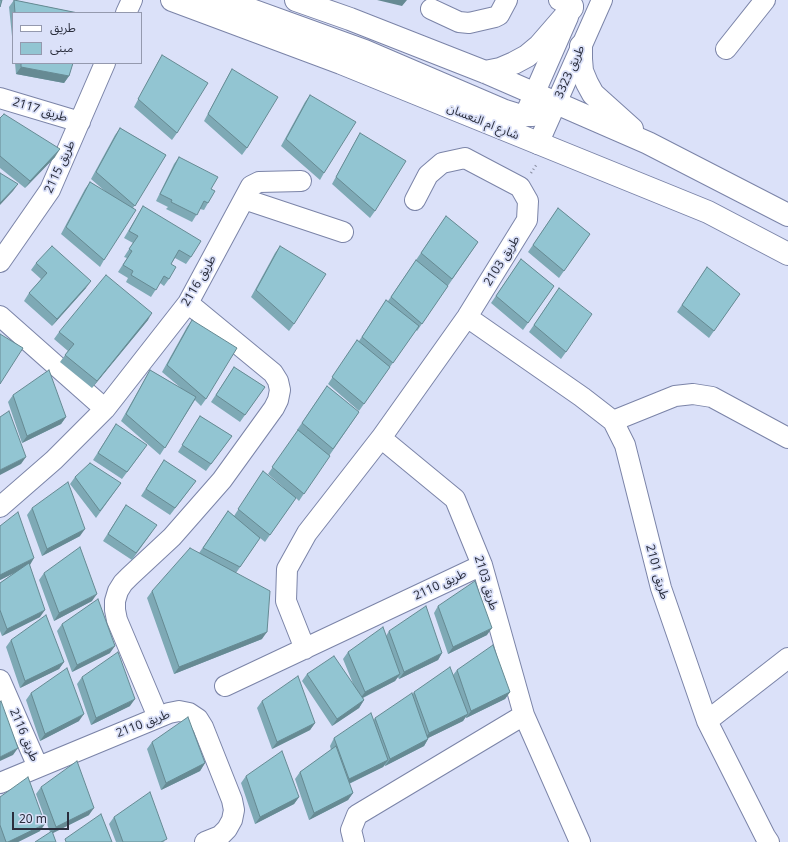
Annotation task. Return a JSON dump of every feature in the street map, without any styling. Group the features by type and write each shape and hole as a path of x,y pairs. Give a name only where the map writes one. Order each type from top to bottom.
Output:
{"main road":[{"path":"174,1 210,0 243,7 365,52 518,115 534,115 556,103"},
{"path":"296,0 350,18 485,72 648,143 788,215"},
{"name":"شارع ام النعسان","path":"174,1 341,64 708,212 788,254"},
{"path":"485,72 514,64 527,56 539,46 570,3"},
{"path":"581,46 582,71 594,94 612,112 648,143"}],"street":[{"path":"126,12 132,0"},
{"path":"431,9 459,22 469,23 496,17 499,15 507,0"},
{"name":"طريق 3323","path":"538,144 602,0"},
{"path":"726,49 766,0"},
{"name":"طريق 3323","path":"516,135 535,94 570,3"},
{"name":"طريق 2115","path":"0,262 50,190 105,64"},
{"name":"طريق 2117","path":"0,98 80,122"},
{"name":"طريق 2103","path":"305,649 286,601 287,569 307,533 381,438 467,317 527,220 528,201 520,187 465,158 442,164 428,175 415,200"},
{"name":"طريق 2116","path":"0,507 54,460 105,409 188,303 251,186 259,182 301,181"},
{"path":"244,199 343,232"},
{"path":"158,717 117,620 115,601 118,591 123,583 172,537 222,480 274,408 278,400 280,390 278,381 273,373 188,303"},
{"path":"0,316 105,409"},
{"name":"طريق 2101","path":"467,317 614,421 625,446 661,588 708,720 769,842"},
{"path":"614,421 675,396 694,394 712,397 788,438"},
{"name":"طريق 2103","path":"381,438 455,499 482,565 524,715 580,842"},
{"name":"طريق 2110","path":"225,686 482,565"},
{"path":"708,720 788,658"},
{"name":"طريق 2116","path":"0,680 38,767"},
{"name":"طريق 2110","path":"0,784 158,717 179,711 189,713 198,719 203,728 232,800 234,810 232,820 227,829 220,836 205,842"},
{"path":"354,842 351,830 357,815 524,715"}],"building":[{"path":"14,0 73,12 15,12"},
{"path":"162,55 208,83 177,133 138,99"},
{"path":"21,64 73,64 69,76 21,67"},
{"path":"232,69 278,97 247,148 208,114"},
{"path":"310,95 356,122 324,173 286,139"},
{"path":"4,114 60,149 30,181 0,156 0,118"},
{"path":"120,128 166,155 135,206 96,172"},
{"path":"360,133 406,161 375,211 336,177"},
{"path":"179,157 218,177 211,189 215,191 208,203 204,201 197,215 171,202 172,200 160,194"},
{"path":"0,173 18,184 0,203"},
{"path":"90,182 136,210 104,260 66,227"},
{"path":"143,206 201,241 191,257 179,250 171,264 176,267 169,279 164,276 156,290 131,275 133,271 123,265 132,251 129,249 138,236 129,231"},
{"path":"558,208 590,234 564,271 533,245"},
{"path":"446,216 478,242 452,279 421,253"},
{"path":"52,246 91,281 57,319 29,293 47,273 36,263"},
{"path":"280,246 326,274 294,324 256,290"},
{"path":"521,259 554,286 528,323 496,296"},
{"path":"416,260 448,286 422,324 391,297"},
{"path":"707,267 740,294 714,331 682,305"},
{"path":"106,275 152,313 97,381 65,355 74,344 59,332"},
{"path":"559,288 592,314 566,352 534,325"},
{"path":"386,300 419,326 393,363 362,337"},
{"path":"192,320 237,348 206,399 167,365"},
{"path":"0,334 23,348 0,384"},
{"path":"357,340 390,367 364,404 332,377"},
{"path":"234,367 265,387 245,415 216,395"},
{"path":"49,370 66,417 27,436 13,395"},
{"path":"150,370 196,397 165,448 126,414"},
{"path":"327,386 359,412 333,449 302,423"},
{"path":"9,411 26,457 0,470 0,417"},
{"path":"200,416 232,436 211,464 182,445"},
{"path":"116,424 147,445 127,472 98,453"},
{"path":"298,430 330,456 304,494 272,467"},
{"path":"164,460 196,481 175,508 146,489"},
{"path":"90,463 121,483 100,511 75,477"},
{"path":"263,471 296,498 270,535 238,509"},
{"path":"68,482 85,529 47,549 32,508"},
{"path":"126,505 157,525 136,553 108,534"},
{"path":"228,511 260,538 240,567 203,548"},
{"path":"18,512 34,558 0,575 0,526"},
{"path":"80,547 97,594 59,613 44,573"},
{"path":"190,548 270,591 267,632 179,667 152,591"},
{"path":"29,563 45,610 7,629 0,610 0,583"},
{"path":"475,581 492,628 453,647 438,606"},
{"path":"98,599 115,646 77,665 62,624"},
{"path":"426,606 442,653 404,672 389,631"},
{"path":"46,615 64,662 25,681 11,640"},
{"path":"383,627 400,674 365,692 348,652"},
{"path":"493,645 510,692 471,711 457,670"},
{"path":"118,652 135,699 96,718 82,677"},
{"path":"334,656 364,700 337,719 307,674"},
{"path":"450,667 468,714 429,733 414,692"},
{"path":"67,668 84,714 45,734 31,693"},
{"path":"298,676 315,723 277,742 262,701"},
{"path":"412,693 428,739 390,759 375,718"},
{"path":"1,701 18,748 0,757 0,702"},
{"path":"371,713 388,760 349,779 334,738"},
{"path":"188,717 205,763 166,783 152,742"},
{"path":"336,746 353,793 314,813 300,772"},
{"path":"282,751 299,797 260,817 246,776"},
{"path":"77,761 94,808 56,827 41,787"},
{"path":"28,777 45,824 6,842 0,825 0,797"},
{"path":"150,792 167,839 161,842 123,842 114,817"},
{"path":"101,814 112,842 66,842 65,839"},
{"path":"52,831 56,842 35,842"}]}
